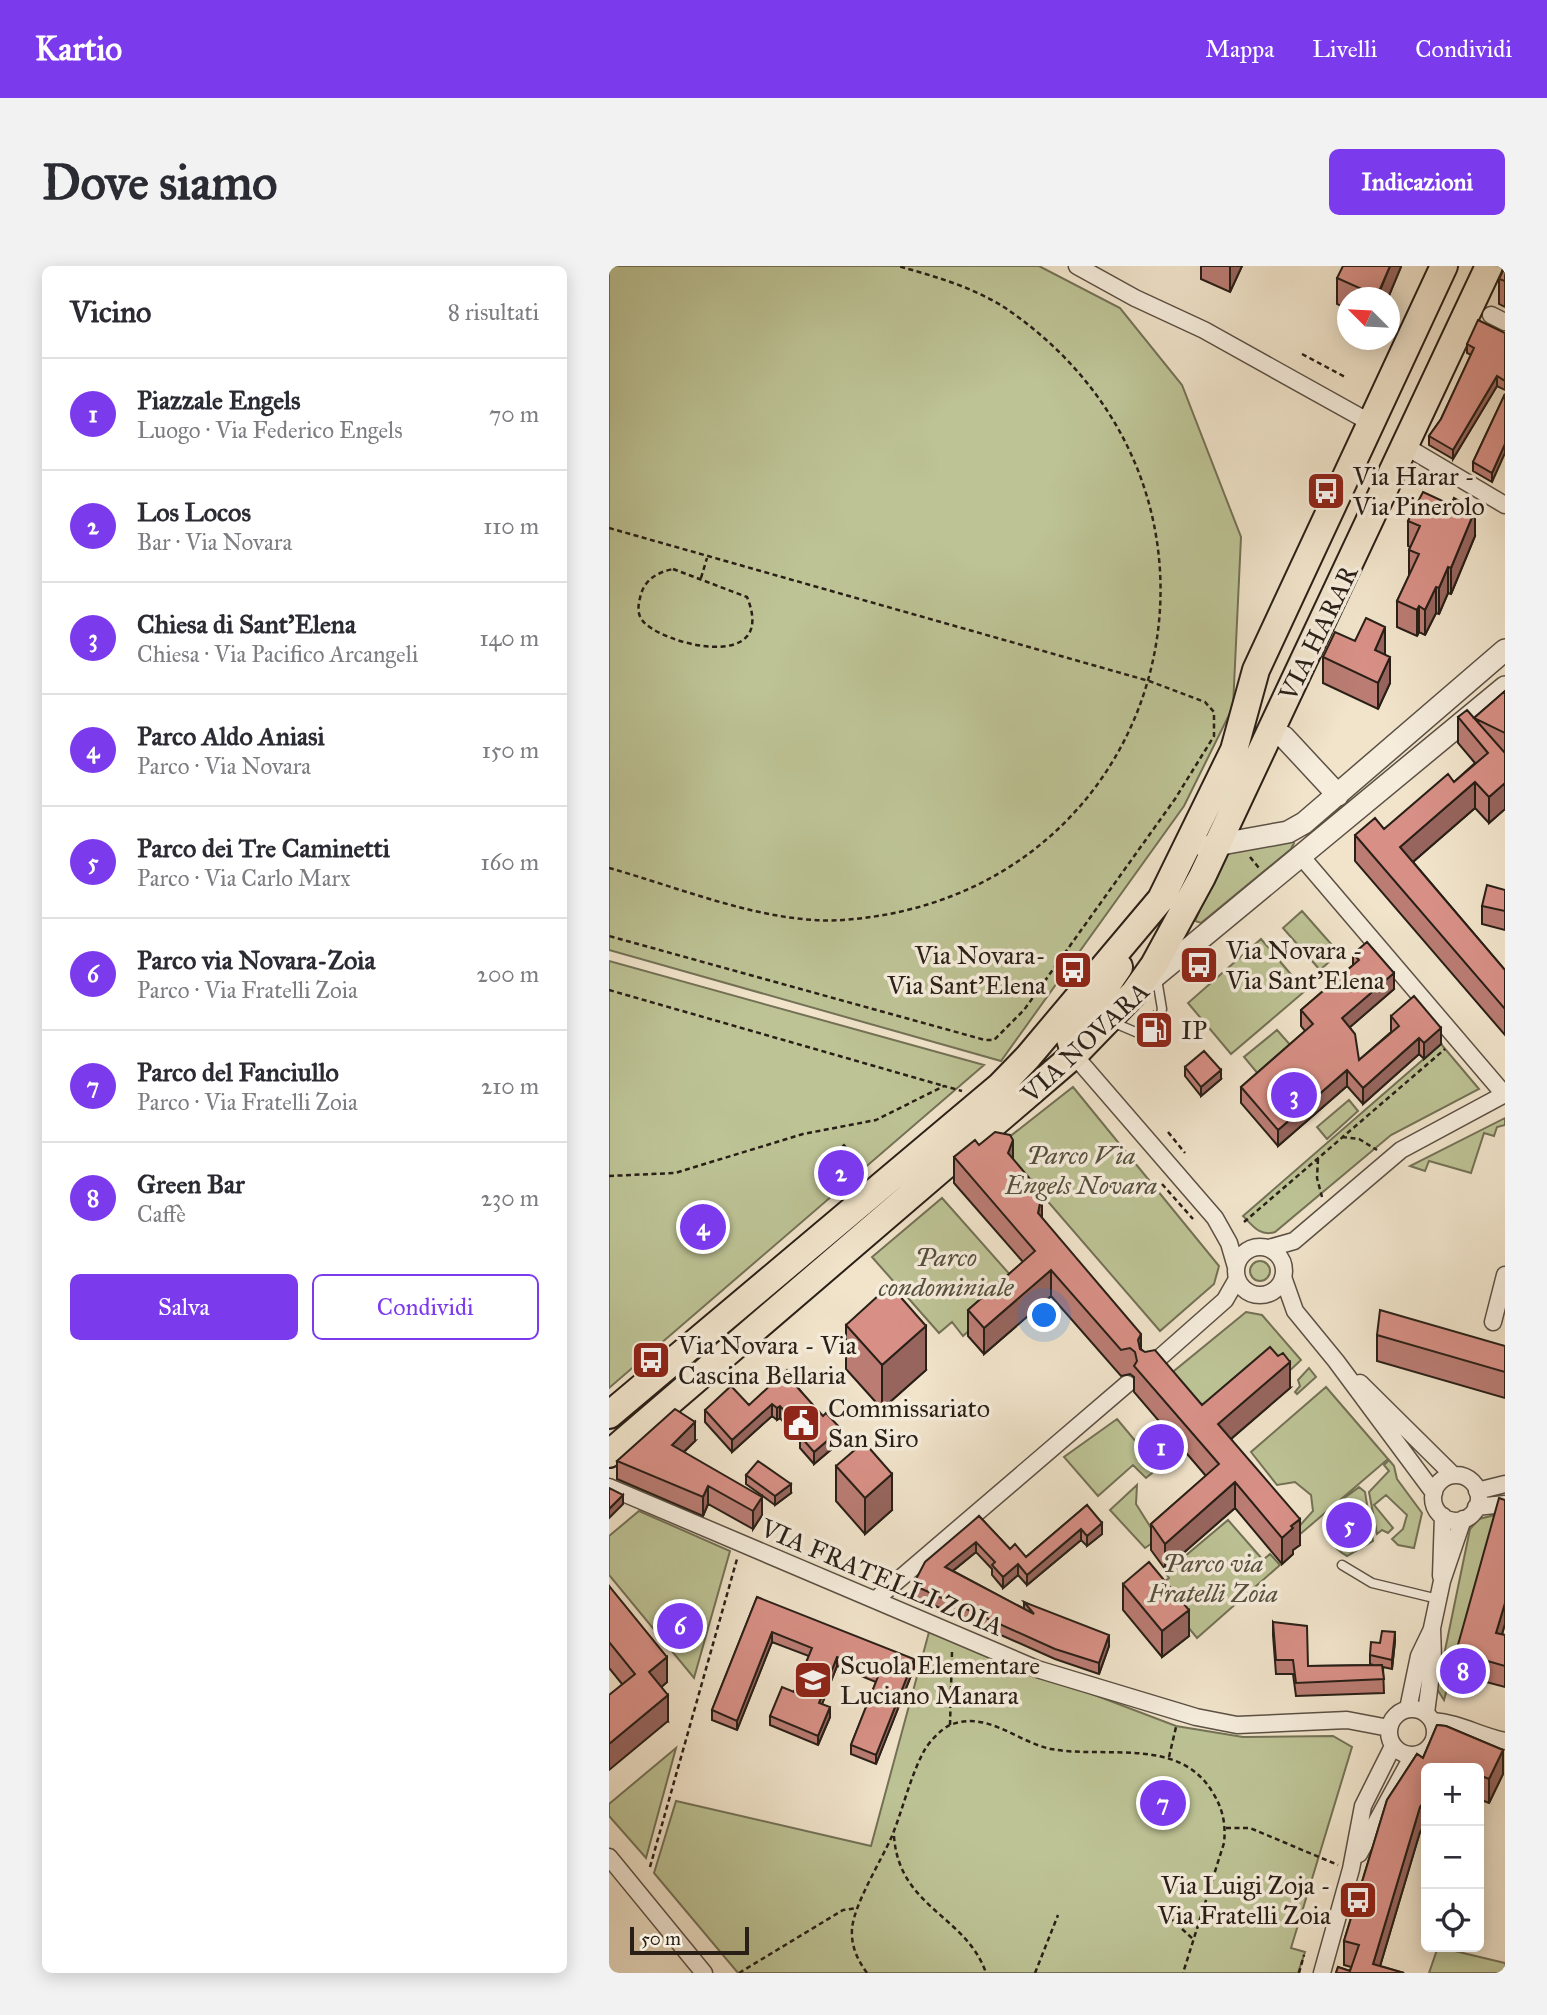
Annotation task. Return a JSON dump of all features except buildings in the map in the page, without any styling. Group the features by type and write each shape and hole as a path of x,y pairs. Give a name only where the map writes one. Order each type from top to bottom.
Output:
{"main road":[{"name":"VIA HARAR","path":"1186,851 1234,750 1256,670 1444,266"},
{"name":"VIA HARAR","path":"1134,993 1155,971 1218,845 1489,266"},
{"name":"VIA NOVARA","path":"609,1415 986,1099 1028,1057 1161,899 1186,851"},
{"path":"1028,1057 1075,1055 1070,1039 1099,1000 1161,899"},
{"name":"VIA NOVARA","path":"613,1456 732,1347 1075,1055 1134,993"}],"street":[{"path":"1077,266 1135,299 1204,330 1371,423"},
{"path":"1405,446 1504,501"},
{"path":"1186,851 1288,832 1299,826 1505,650"},
{"name":"VIA NOVARA","path":"1155,971 1505,687"},
{"path":"1270,732 1284,737 1338,795"},
{"path":"1147,1368 1225,1300 1246,1251 1294,1241 1401,1150 1505,1094 1300,855 1299,826"},
{"path":"1075,1055 1215,1218 1229,1242 1237,1273 1248,1292 1263,1295 1284,1305 1300,1318 1336,1361 1434,1493 1435,1506 1443,1516 1451,1520 1463,1519"},
{"path":"1215,1218 1240,1238 1276,1252 1300,1318"},
{"path":"1263,1295 1277,1288 1294,1241"},
{"path":"1493,1322 1505,1275"},
{"path":"1336,1361 1453,1475 1468,1479 1477,1499"},
{"path":"875,1600 1127,1384"},
{"path":"1434,1493 1441,1480 1453,1475"},
{"path":"1393,1746 1402,1753 1413,1755 1427,1750 1434,1739 1429,1717 1432,1628 1442,1581 1463,1519 1477,1499 1505,1484"},
{"name":"VIA FRATELLI ZOIA","path":"609,1487 1037,1668 1196,1717 1237,1725 1347,1720 1389,1728"},
{"path":"1477,1499 1505,1504"},
{"path":"1442,1581 1439,1562 1443,1516"},
{"path":"1408,1709 1419,1656 1432,1628"},
{"path":"1322,1973 1351,1869 1363,1807 1393,1746 1389,1728 1395,1716 1408,1709 1466,1726 1478,1735 1505,1741"},
{"path":"1434,1739 1463,1740 1478,1735"},
{"path":"1351,1869 1413,1755"},
{"path":"609,1857 705,1973"}],"lane":[{"path":"1155,971 1162,1009 1159,1021"},
{"path":"1109,1021 1138,1034 1146,1032"},
{"path":"613,1456 1045,1093"},
{"path":"713,1327 732,1347"},
{"path":"1342,1565 1384,1587 1438,1598"}],"path":[{"path":"609,867 772,914 841,920 910,911 975,887 1035,850 1093,790 1124,743 1149,681 1162,610 1159,540 1141,472 1110,410 1066,356 1012,312 950,281 898,266"},
{"path":"1302,354 1347,378"},
{"path":"609,528 1149,681 1205,702 1214,712 1214,736 1175,799 1024,1010 995,1040 985,1040 609,936"},
{"path":"701,578 707,557"},
{"path":"673,569 701,578 747,597 753,611 753,626 748,637 737,645 720,649 691,642 650,628 640,618 638,606 643,589 657,572 673,569"},
{"path":"609,990 968,1093"},
{"path":"1244,1222 1447,1047"},
{"path":"609,1176 675,1173 803,1134 876,1120 944,1086"},
{"path":"1168,1132 1185,1153"},
{"path":"1342,1138 1359,1139 1377,1150"},
{"path":"1319,1157 1317,1178 1322,1197"},
{"path":"1162,1184 1193,1219"},
{"path":"650,1867 739,1552"},
{"path":"950,1725 953,1641"},
{"path":"1453,1674 1461,1648"},
{"path":"1169,1758 1177,1718"},
{"path":"867,1973 857,1958 852,1942 857,1908 893,1832 923,1753 950,1725 963,1722 991,1723 1051,1749 1169,1758 1191,1767 1204,1779 1220,1807 1226,1828 1183,1973"},
{"path":"1226,1828 1250,1828 1320,1859"},
{"path":"893,1832 896,1861 912,1888 977,1955 986,1973"},
{"path":"1157,1906 1193,1940"},
{"path":"739,1973 843,1910 857,1908"},
{"path":"1035,1973 1058,1915"},
{"path":"1299,1973 1304,1955"}],"green space":[{"path":"609,266 1039,266 1120,308 1182,385 1241,537 1233,707 1184,806 1001,1061 609,950"},
{"path":"1291,841 1294,843 1291,849 1201,923 1195,921 1224,854"},
{"path":"1302,911 1339,953 1320,970 1283,928"},
{"path":"1261,939 1305,991 1231,1054 1188,1003"},
{"path":"609,961 984,1065 609,1388"},
{"path":"1277,1030 1292,1047 1259,1075 1244,1057"},
{"path":"1441,1044 1479,1089 1391,1135 1275,1232 1261,1232 1243,1216"},
{"name":"Parco Via Engels Novara","path":"1073,1087 1219,1266 1214,1284 1160,1331 999,1145"},
{"path":"1349,1100 1358,1111 1327,1139 1317,1127"},
{"path":"1505,1118 1505,1125 1497,1127 1494,1136 1484,1133 1471,1173 1429,1161 1425,1171 1410,1166"},
{"name":"Parco condominiale","path":"942,1198 1020,1286 963,1336 952,1322 939,1333 872,1257"},
{"path":"1260,1261 1267,1264 1270,1271 1267,1278 1260,1281 1253,1278 1250,1271 1253,1264"},
{"path":"1246,1312 1262,1315 1301,1360 1283,1377 1202,1427 1163,1380"},
{"path":"1309,1368 1316,1377 1297,1394 1295,1392 1300,1386 1298,1380"},
{"path":"1326,1387 1388,1459 1298,1536 1294,1532 1313,1511 1311,1495 1295,1482 1277,1485 1251,1452"},
{"path":"1117,1419 1158,1468 1146,1478 1133,1465 1098,1496 1064,1457"},
{"path":"1389,1460 1394,1466 1397,1479 1422,1513 1414,1548 1398,1545 1392,1539 1403,1529 1407,1515 1386,1495 1374,1505 1393,1528 1388,1533 1382,1530 1377,1534 1369,1492 1389,1471 1384,1465"},
{"path":"1137,1485 1136,1504 1158,1539 1145,1548 1110,1510"},
{"path":"1359,1487 1365,1492 1373,1541 1347,1556 1337,1549 1329,1538 1327,1519 1335,1506"},
{"path":"639,1511 730,1551 694,1678 609,1575 609,1536"},
{"path":"1495,1515 1444,1700 1437,1689 1470,1529 1479,1519"},
{"name":"Parco via Fratelli Zoia","path":"1228,1520 1263,1560 1270,1554 1280,1565 1197,1638 1156,1588 1169,1578 1165,1573"},
{"path":"929,1632 1176,1726 1243,1737 1333,1736 1352,1747 1291,1948 1305,1952 1298,1973 738,1973 654,1873 676,1801 871,1846"},
{"path":"676,1748 646,1858 609,1816 609,1804"},
{"path":"1436,1952 1459,1952 1505,1963 1505,1973 1429,1973"}],"place":[{"name":"Via Harar - Via Pinerolo","path":"1326,491"},
{"name":"Via Novara - Via Sant'Elena","path":"1199,965"},
{"name":"Via Novara- Via Sant'Elena","path":"1073,970"},
{"name":"IP","path":"1154,1030"},
{"name":"Chiesa di Sant'Elena","path":"1294,1095"},
{"name":"Los Locos","path":"841,1173"},
{"name":"Parco Aldo Aniasi","path":"703,1227"},
{"name":"Via Novara - Via Cascina Bellaria","path":"651,1360"},
{"name":"Commissariato San Siro","path":"801,1423"},
{"name":"Piazzale Engels","path":"1161,1447"},
{"name":"Parco dei Tre Caminetti","path":"1349,1525"},
{"name":"Parco via Novara-Zoia","path":"680,1626"},
{"name":"Green Bar","path":"1463,1671"},
{"name":"Scuola Elementare Luciano Manara","path":"813,1680"},
{"name":"Parco del Fanciullo","path":"1163,1803"},
{"name":"Via Luigi Zoja - Via Fratelli Zoia","path":"1358,1900"}]}
